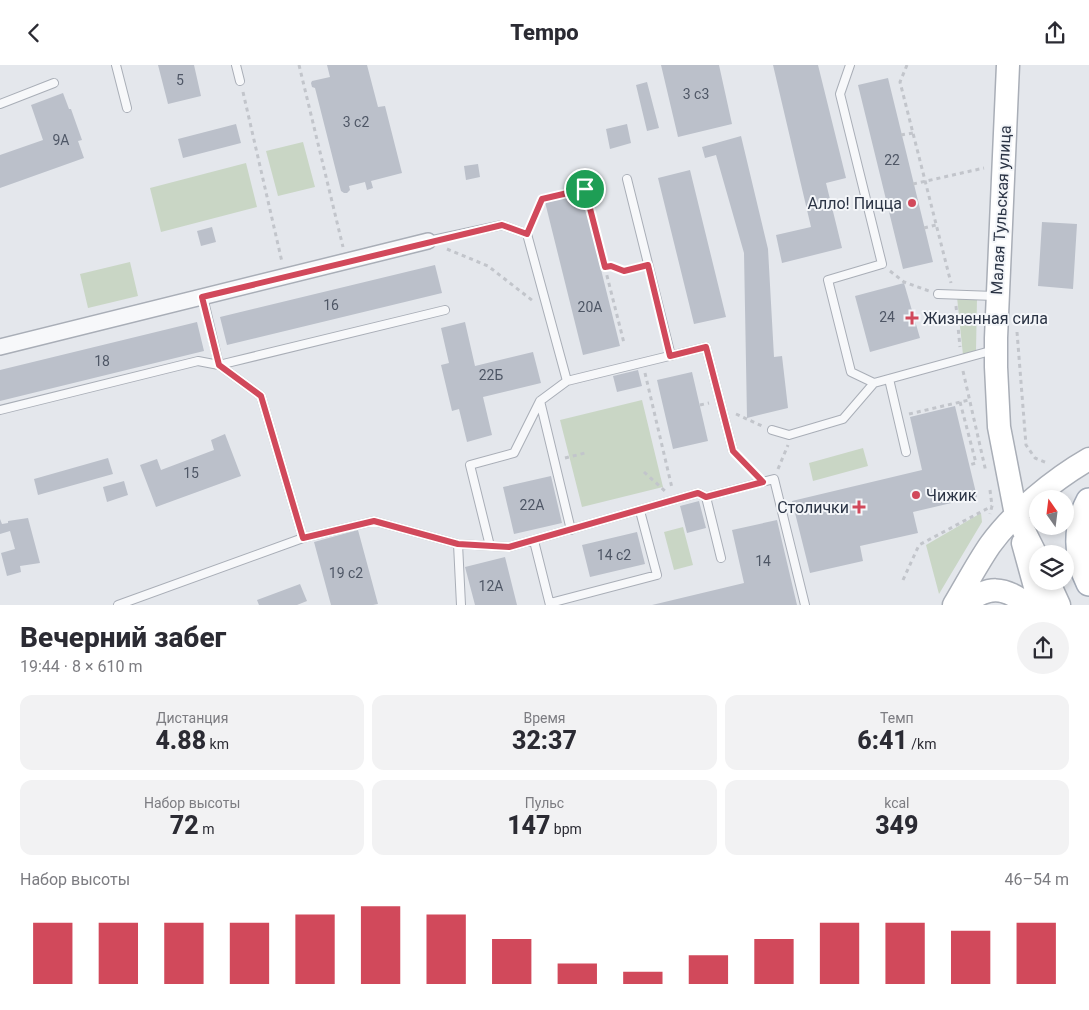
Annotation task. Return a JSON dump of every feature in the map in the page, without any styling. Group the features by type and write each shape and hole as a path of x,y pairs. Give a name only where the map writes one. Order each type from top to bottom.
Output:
{"main road":[{"name":"Малая Тульская улица","path":"1008,65 997,296 996,349 999,427 1016,515 1031,545"},
{"path":"954,605 991,544 1016,515 1050,486 1089,459"},
{"path":"1089,501 1078,531 1080,555 1089,583"},
{"path":"1016,515 1027,563 1040,605"},
{"path":"963,605 981,594 995,590 1004,590 1015,595 1028,605"},
{"path":"1052,590 1060,605"}],"street":[{"path":"0,347 428,241"}],"lane":[{"path":"116,65 127,108"},
{"path":"236,65 240,81"},
{"path":"850,65 840,94 882,264 828,280 850,372 874,383"},
{"path":"0,103 54,83"},
{"path":"627,179 670,356"},
{"path":"428,241 502,225 527,234 566,381"},
{"path":"938,294 997,296"},
{"path":"202,297 219,365 261,396 303,538"},
{"path":"0,410 198,361 219,365 445,310"},
{"path":"490,546 470,465 514,453 540,401 566,381 706,347 733,451"},
{"path":"772,430 789,435 843,419 874,383 996,349"},
{"path":"889,379 906,452"},
{"path":"540,401 571,530"},
{"path":"118,605 303,538 374,521 458,544 509,547 698,493 706,497 774,479 805,605"},
{"path":"706,497 721,558"},
{"path":"534,541 550,604 657,575 640,511"},
{"path":"458,544 461,605"}],"path":[{"path":"299,65 347,261"},
{"path":"907,65 900,82 940,239"},
{"path":"240,81 286,277"},
{"path":"901,135 913,133"},
{"path":"914,184 984,168"},
{"path":"527,234 542,199 585,189 603,267 624,343"},
{"path":"924,228 936,225"},
{"path":"428,241 488,266 550,315"},
{"path":"882,264 904,282 938,294"},
{"path":"603,267 611,266 624,271 648,265"},
{"path":"1018,325 1026,445 1035,458 1049,464"},
{"path":"642,362 675,500"},
{"path":"962,365 986,473"},
{"path":"906,414 969,400"},
{"path":"960,402 976,463 969,465"},
{"path":"722,407 772,430"},
{"path":"733,451 763,482"},
{"path":"554,460 585,453"},
{"path":"644,472 675,500"},
{"path":"988,483 992,506 988,518"},
{"path":"903,580 919,545 963,521"}],"green space":[{"path":"303,142 315,187 278,196 266,151"},
{"path":"246,163 257,207 161,232 150,188"},
{"path":"130,262 138,296 88,308 80,274"},
{"path":"957,297 977,298 976,351 963,355"},
{"path":"642,400 663,487 582,507 560,420"},
{"path":"863,448 868,466 813,481 809,463"},
{"path":"981,513 982,522 939,594 926,545"},
{"path":"683,527 693,565 674,570 664,532"}],"building":[{"path":"158,65 194,65 201,96 168,104"},
{"path":"327,65 367,65 378,107 385,106 402,173 371,181 373,188 367,190 365,182 349,186 350,190 347,193 341,191 315,88 312,87 311,83 312,81 330,77"},
{"path":"661,65 719,65 732,124 678,137"},
{"path":"773,65 818,65 846,178 826,183 842,248 782,263 776,235 811,227"},
{"path":"888,78 933,262 903,269 858,85"},
{"path":"647,82 659,128 647,131 636,85"},
{"path":"63,93 82,140 78,141 84,158 0,188 0,155 43,140 31,105"},
{"path":"236,124 241,143 183,158 178,139"},
{"path":"627,124 631,143 610,149 606,129"},
{"path":"741,136 768,249 774,357 782,356 788,408 747,418 744,253 716,155 705,158 702,147"},
{"path":"478,164 480,177 466,180 464,166"},
{"path":"690,170 726,317 694,324 658,178"},
{"path":"582,193 620,346 583,355 545,202"},
{"path":"1042,222 1077,224 1073,289 1038,286"},
{"path":"212,227 216,242 201,246 197,231"},
{"path":"435,265 442,293 227,345 220,317"},
{"path":"904,283 920,338 870,352 855,296"},
{"path":"197,322 204,351 0,401 0,370"},
{"path":"465,322 475,366 533,352 541,383 483,397 492,435 467,442 459,409 452,411 441,365 449,363 441,328"},
{"path":"638,370 642,386 617,392 613,376"},
{"path":"692,372 708,441 673,449 657,380"},
{"path":"955,406 977,497 913,512 918,533 860,546 863,561 810,573 792,501 922,470 910,417"},
{"path":"225,434 241,476 156,507 140,465 157,459 161,470 214,450 211,440"},
{"path":"108,458 113,474 38,495 34,479"},
{"path":"551,476 562,523 514,534 503,487"},
{"path":"124,481 128,495 107,502 103,487"},
{"path":"699,501 706,528 687,533 680,506"},
{"path":"28,518 40,563 20,566 21,572 7,576 1,553 15,549 10,531 0,534 0,519 2,524 8,523 8,521"},
{"path":"777,520 797,605 652,605 744,583 732,530"},
{"path":"358,530 378,604 331,605 314,542"},
{"path":"637,532 645,564 590,577 582,545"},
{"path":"505,557 517,605 475,605 465,567"},
{"path":"300,584 307,601 297,605 259,605 257,600"}],"place":[{"name":"Алло! Пицца","path":"912,203"},
{"name":"Жизненная сила","path":"912,318"},
{"name":"Чижик","path":"916,495"},
{"name":"Столички","path":"859,507"}],"route":[{"path":"585,189 605,267 611,266 624,271 648,265 670,356 706,347 733,451 763,482 706,497 698,493 509,547 458,544 374,521 303,538 261,396 219,365 202,297 428,241 502,225 527,234 542,199 585,189"}]}
